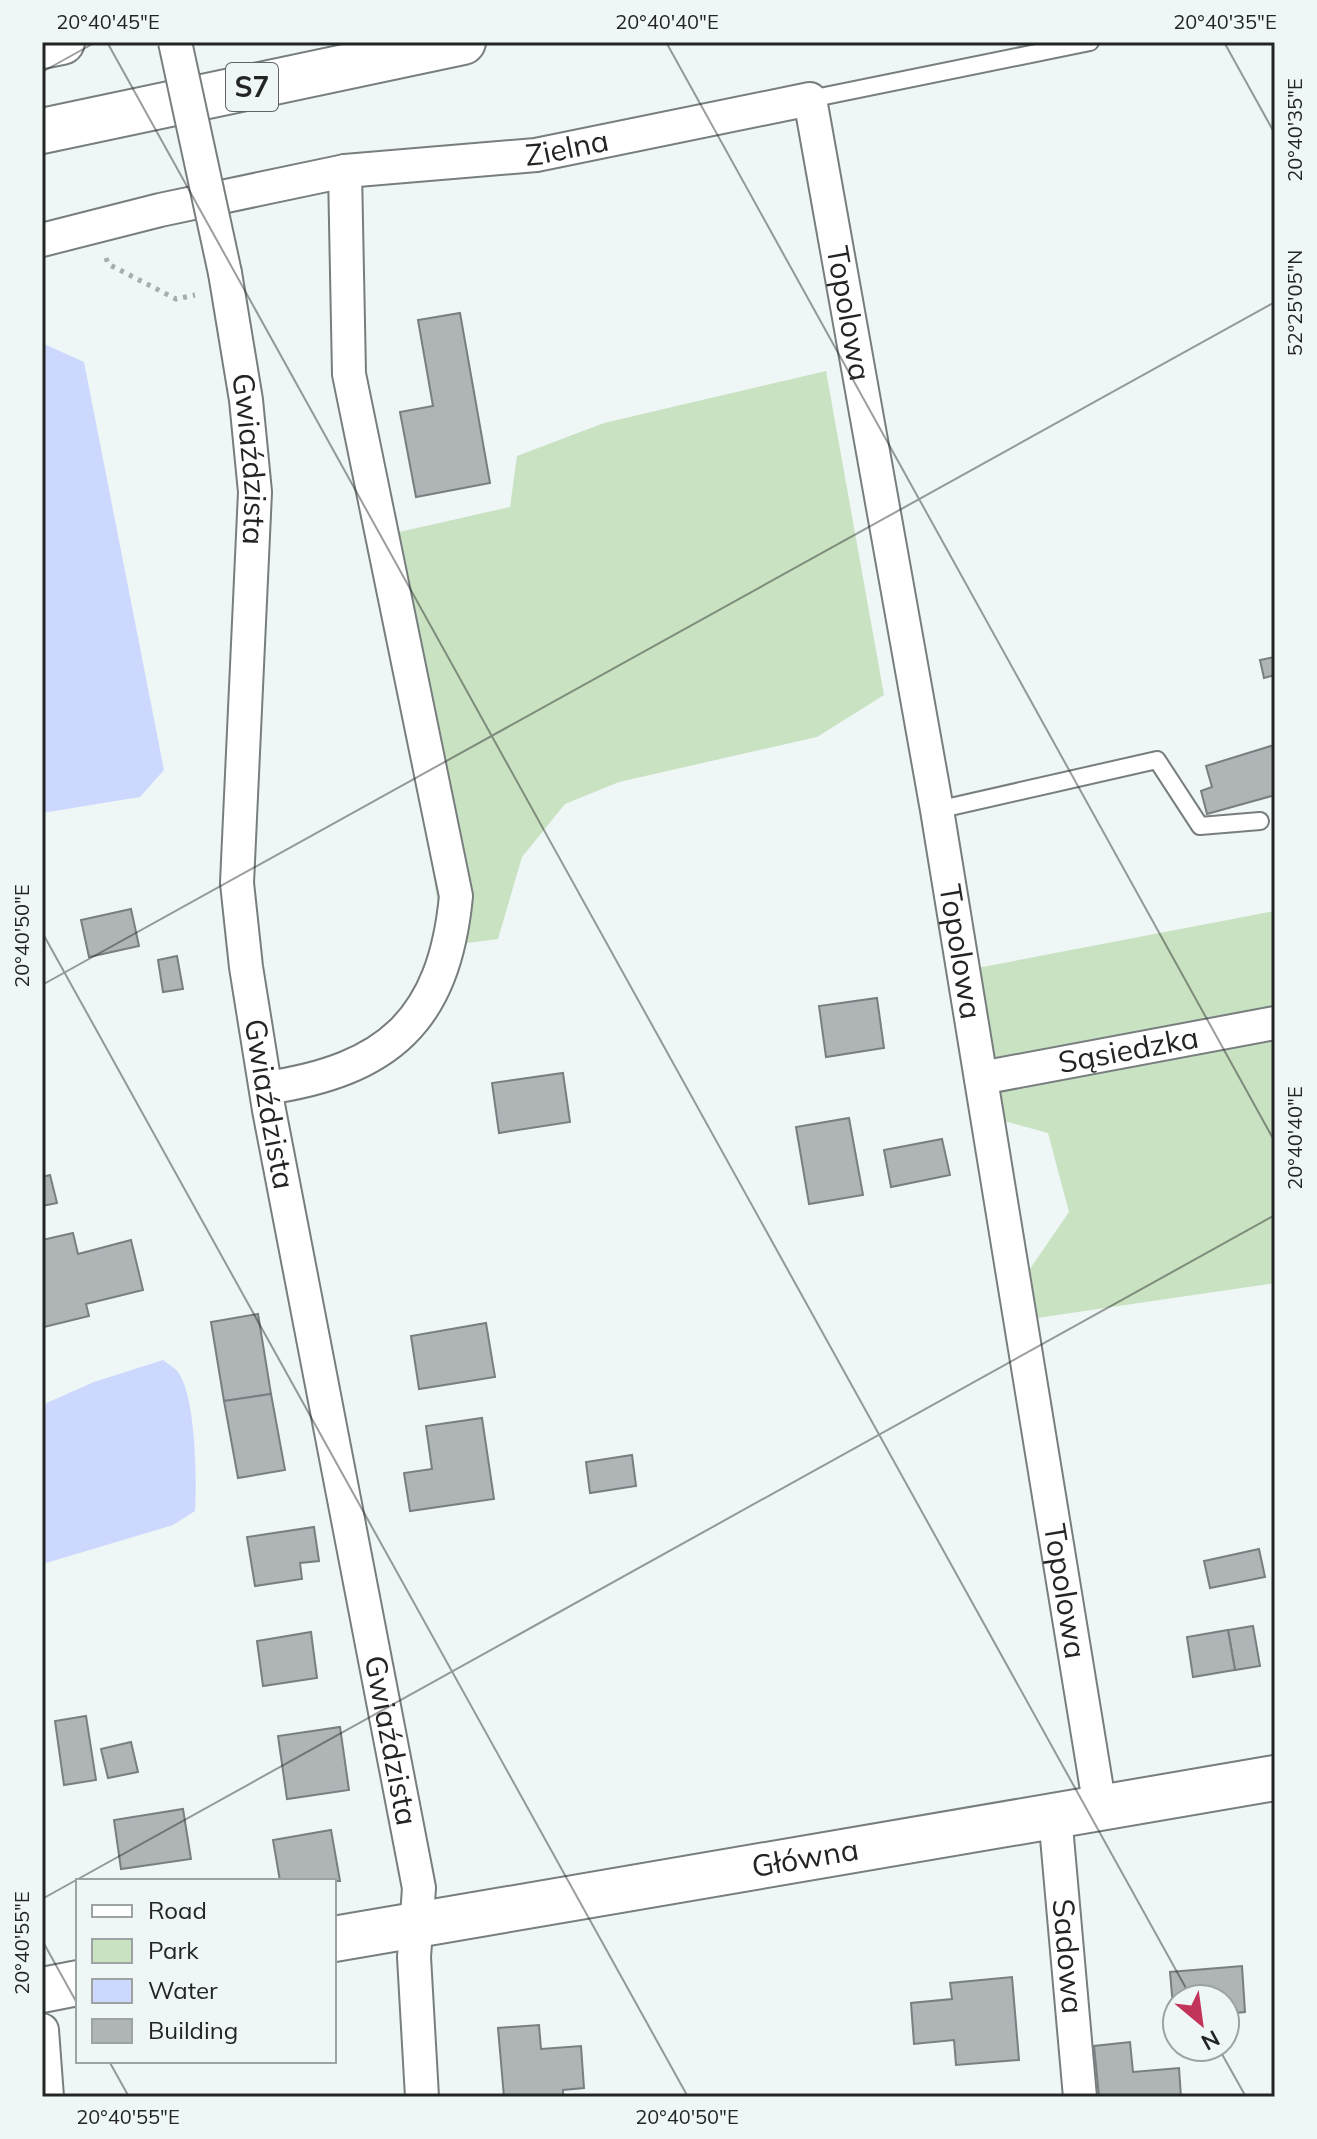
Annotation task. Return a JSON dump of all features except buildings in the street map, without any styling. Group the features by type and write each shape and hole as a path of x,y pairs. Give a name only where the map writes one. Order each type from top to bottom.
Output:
{"main road":[{"path":"42,46 62,42"},
{"name":"S7","path":"42,131 463,42"},
{"name":"Główna","path":"336,1939 1275,1778"},
{"path":"42,1990 76,1983"}],"street":[{"name":"Gwiaździsta","path":"175,42 225,273 246,400 255,492 237,883 246,967 266,1088 419,1888 414,1957 422,2097"},
{"name":"Zielna","path":"42,240 160,210 345,171 536,155 810,99"},
{"name":"Topolowa","path":"810,99 937,810 1100,1808"},
{"path":"266,1088 309,1081 353,1068 393,1040 427,1005 445,963 456,896 349,374 345,171"},
{"name":"Sąsiedzka","path":"981,1078 1275,1023"},
{"name":"Sadowa","path":"1055,1815 1080,2097"},
{"path":"42,2030 47,2097"}],"lane":[{"name":"Zielna","path":"810,99 1090,42"},
{"path":"937,810 1157,760 1200,826 1260,821"}],"path":[{"path":"108,264 176,299 195,295"}],"green space":[{"path":"826,371 884,695 817,737 619,782 565,804 522,857 498,939 445,946 377,537 510,507 517,456 604,423"},
{"path":"1275,911 1275,1283 1030,1319 1023,1279 1069,1212 1048,1133 997,1119 972,969"}],"water":[{"path":"42,343 84,362 164,770 140,797 42,813"},
{"path":"163,1360 178,1372 189,1400 195,1460 195,1511 173,1525 46,1563 42,1559 42,1405 94,1382"}]}
